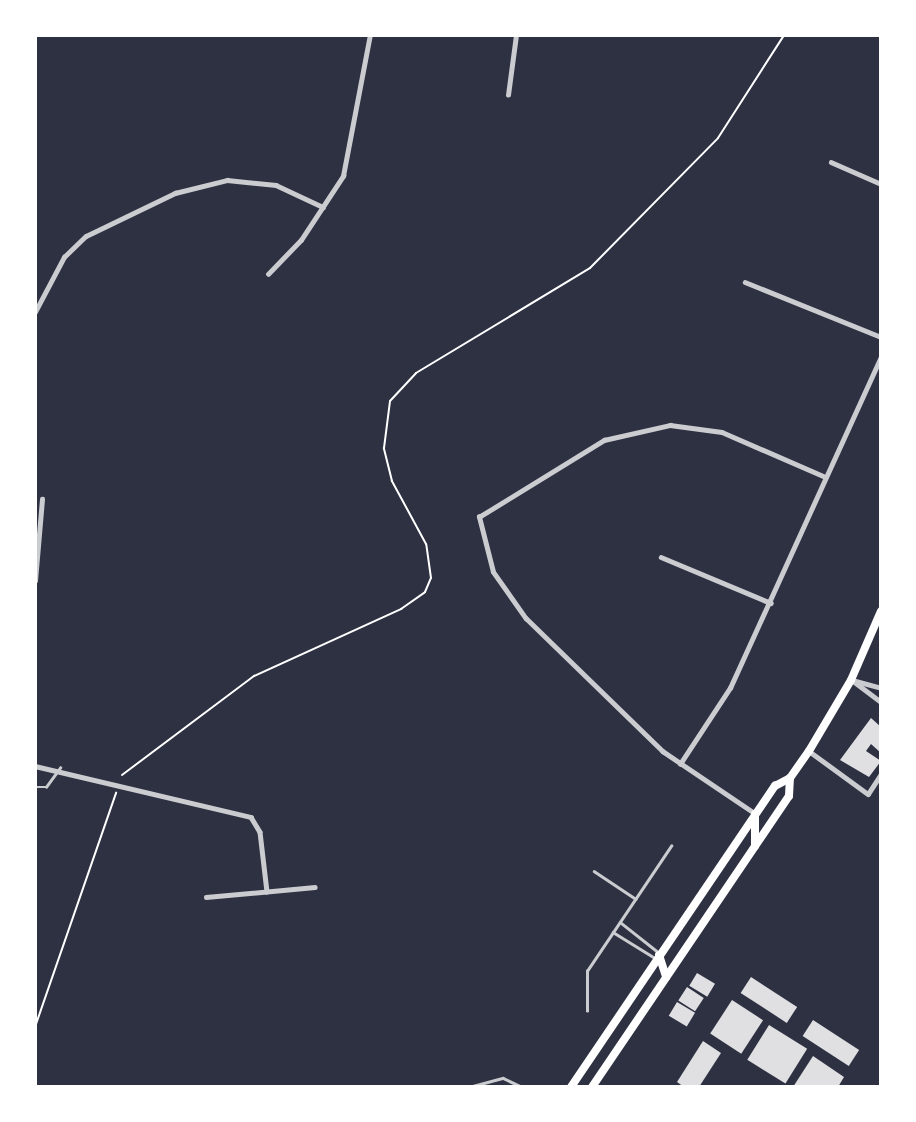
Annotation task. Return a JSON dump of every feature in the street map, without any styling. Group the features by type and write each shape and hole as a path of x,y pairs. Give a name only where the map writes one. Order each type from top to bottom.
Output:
{"main road":[{"path":"571,1087 755,814 775,786 790,778 809,751 851,680 881,611"},
{"path":"592,1087 789,796 790,778"},
{"path":"755,814 755,846"},
{"path":"658,957 666,977"}],"street":[{"path":"268,274 323,207 343,176 354,142 370,35"},
{"path":"508,95 516,35"},
{"path":"831,162 881,184"},
{"path":"35,312 64,257 86,236 176,193 227,180 264,184 323,207"},
{"path":"745,282 881,337"},
{"path":"680,764 730,688 771,603 823,475 881,357"},
{"path":"755,814 680,764 510,600 493,572 479,517 604,440 657,426 722,432 823,475"},
{"path":"35,581 42,499"},
{"path":"661,557 771,603"},
{"path":"851,680 881,688"},
{"path":"851,680 881,702"},
{"path":"809,751 868,794 881,774"},
{"path":"35,766 60,768 251,817 260,832 267,892"},
{"path":"206,897 315,887"}],"lane":[{"path":"35,787 46,787 60,768"},
{"path":"587,1011 587,971 671,846"},
{"path":"594,871 636,898"},
{"path":"620,922 658,957"},
{"path":"613,932 658,957"},
{"path":"469,1087 503,1077 522,1087"}],"path":[{"path":"122,775 254,676 401,609 425,592 431,562 426,544 392,481 384,448 390,401 416,373 590,268 718,138 784,35"},
{"path":"35,1027 118,788"}],"building":[{"path":"871,718 881,727 881,753 871,744 866,751 881,761 869,777 840,760"},
{"path":"697,973 715,984 707,997 689,986"},
{"path":"751,977 797,1007 787,1023 741,993"},
{"path":"687,987 704,998 695,1011 678,1000"},
{"path":"732,1000 763,1020 741,1054 710,1034"},
{"path":"677,1002 695,1013 687,1027 669,1016"},
{"path":"813,1020 859,1050 849,1066 803,1036"},
{"path":"769,1025 807,1049 785,1084 747,1060"},
{"path":"703,1041 721,1053 699,1087 684,1087 677,1082"},
{"path":"813,1056 844,1077 838,1087 793,1087"}]}
